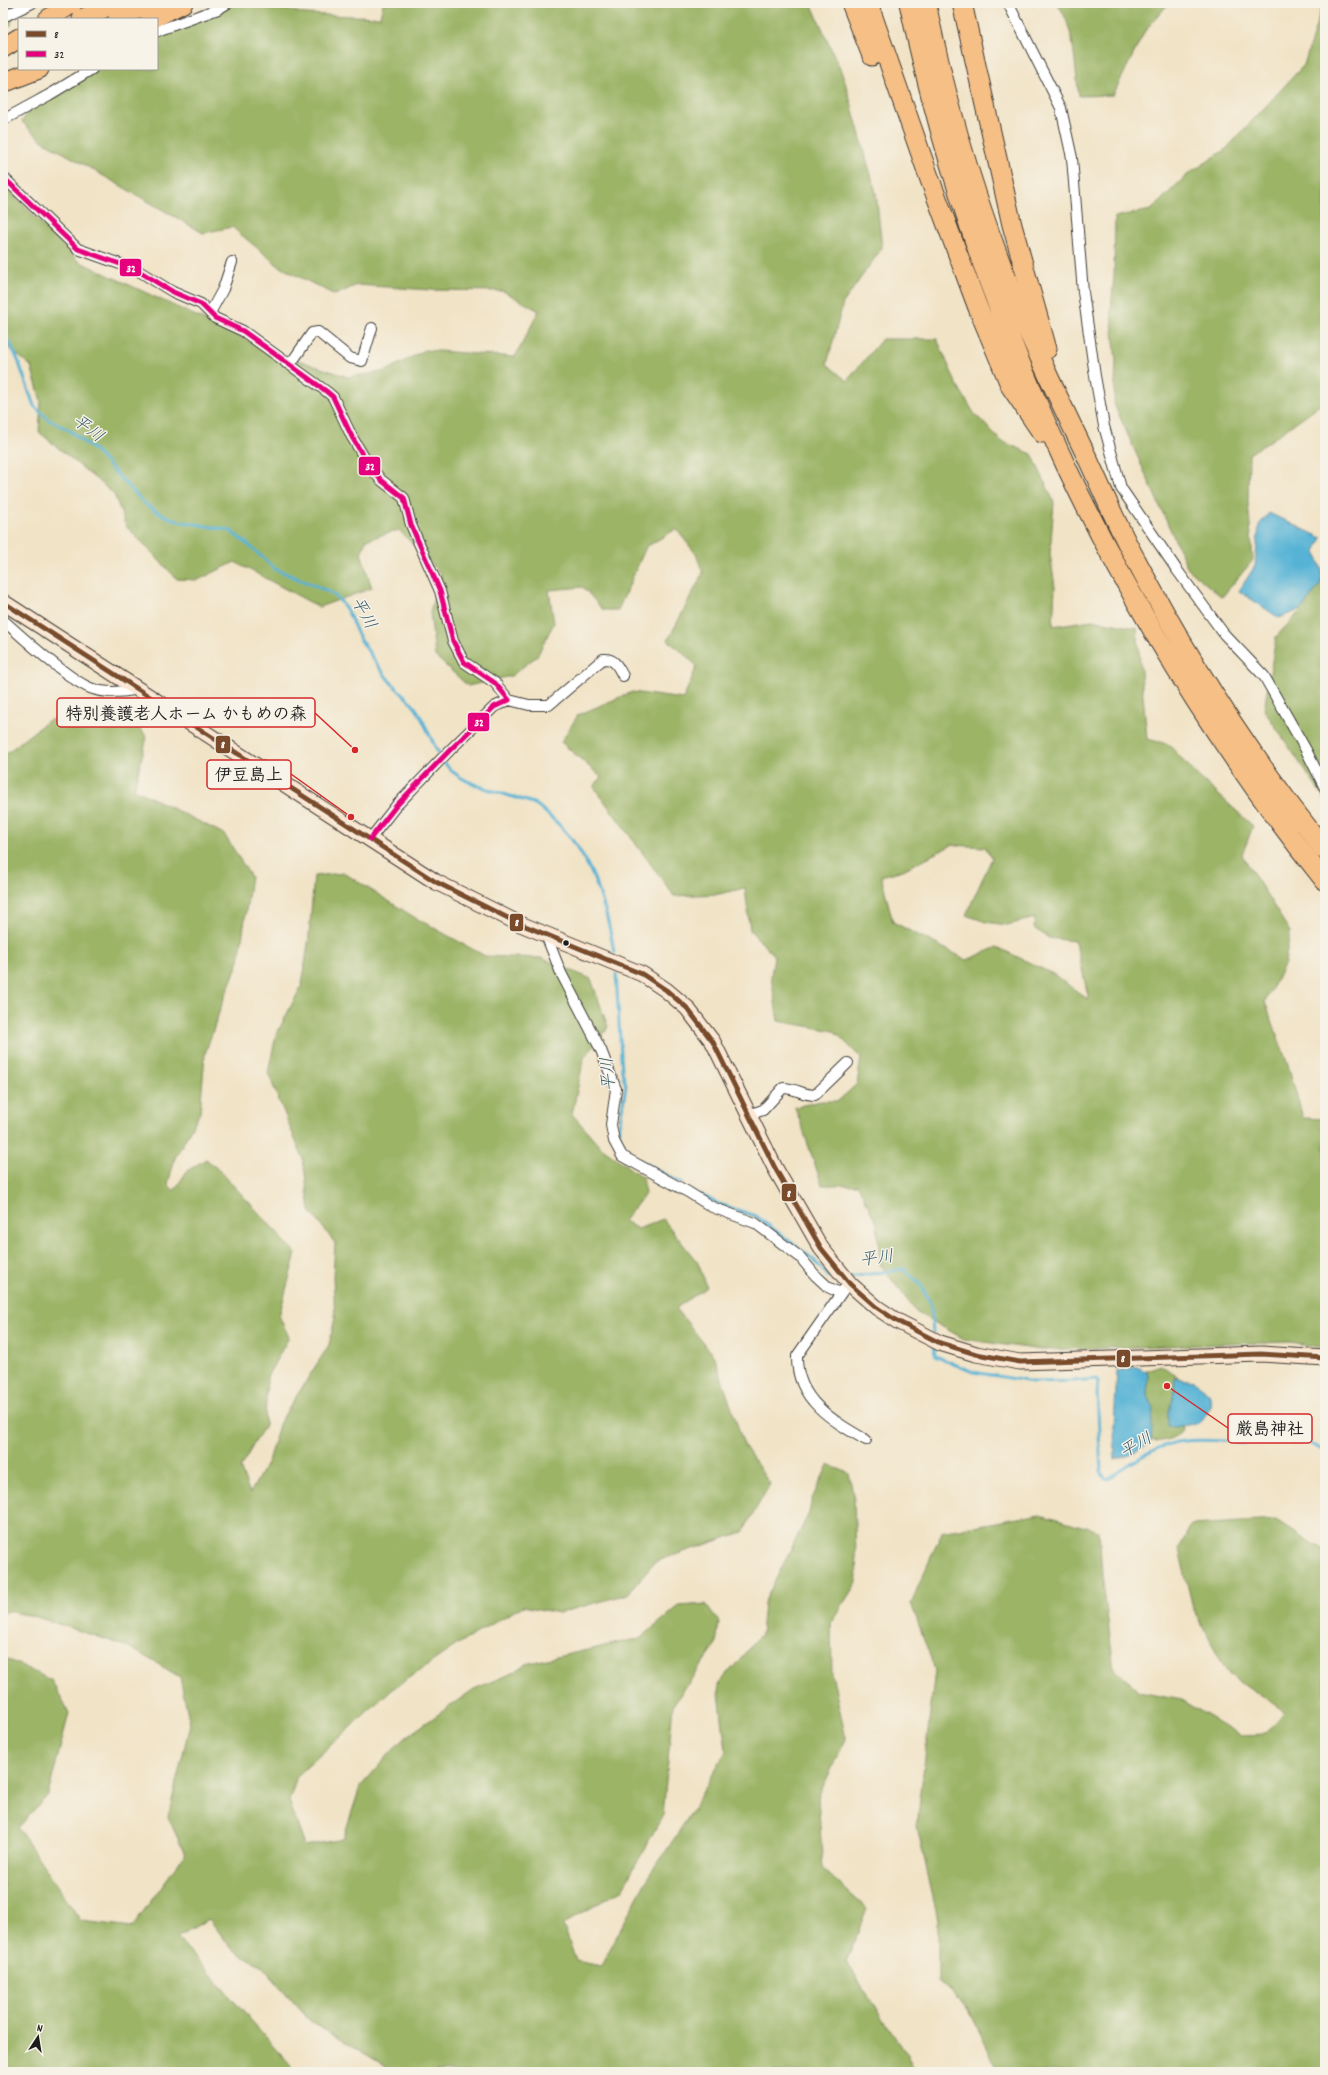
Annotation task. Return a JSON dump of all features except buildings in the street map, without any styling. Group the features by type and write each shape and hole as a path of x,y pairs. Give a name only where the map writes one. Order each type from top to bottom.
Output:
{"highway":[{"path":"50,18 73,3"},
{"path":"84,18 114,3"},
{"path":"120,18 148,3"},
{"path":"153,18 183,3"},
{"path":"851,3 919,180 978,308"},
{"path":"868,3 926,170 978,308 1011,387 1049,443 1092,531 1120,572 1211,726 1242,772 1325,880"},
{"path":"909,3 935,110 995,299 1055,441 1120,572"},
{"path":"926,3 952,106 992,237 1017,306 1070,424 1135,560 1175,628 1217,698 1325,850"},
{"path":"962,3 1012,225 1048,350 1066,396 1070,424"},
{"path":"973,3 981,34 988,82 990,125"},
{"path":"3,48 18,39"},
{"path":"3,58 18,51"},
{"path":"3,77 18,70"},
{"path":"3,82 36,70"}],"street":[{"path":"3,17 32,3"},
{"path":"158,31 218,9 228,3"},
{"path":"1008,3 1061,108 1072,158 1083,292 1095,376 1104,426 1121,488 1177,570 1224,634 1264,676 1306,750 1325,788"},
{"path":"3,120 50,95 90,70"},
{"path":"3,177 78,249 138,270 173,292 201,304 215,318 243,331 333,398 368,464 381,480 404,498 411,525 440,591 453,641 464,662 495,683 509,700 529,705 549,705 604,659 609,659 615,662 623,676"},
{"path":"210,313 223,289 232,262"},
{"path":"286,363 294,359 312,333 318,332 350,358 362,361 372,328"},
{"path":"3,602 370,839 458,894 546,935 642,974 677,998 702,1025 713,1042 748,1115 803,1218 823,1252 845,1283 897,1321 933,1340 976,1354 1020,1362 1261,1354 1325,1358"},
{"path":"3,620 68,674 91,689 102,692 121,692 139,689"},
{"path":"370,839 396,806 449,751 494,707 509,700"},
{"path":"546,935 561,973 601,1050 616,1089 611,1125 614,1141 622,1156 688,1192 712,1207 755,1222 800,1257 824,1284 845,1283"},
{"path":"748,1115 762,1110 783,1088 795,1089 805,1095 815,1094 848,1063"},
{"path":"845,1283 797,1356 797,1367 800,1381 811,1399 828,1416 866,1440"}],"green space":[{"path":"3,3 15,3 11,25 3,30"},
{"path":"239,3 263,3 305,14 380,17 383,3 811,3 844,78 876,193 882,248 843,303 827,364 847,381 882,339 937,339 956,383 974,413 1001,441 1032,454 1054,502 1050,554 1055,587 1053,626 1092,620 1137,628 1147,739 1168,744 1199,777 1253,826 1242,855 1290,932 1285,963 1265,1002 1289,1068 1303,1118 1325,1119 1325,1348 1290,1342 1041,1350 964,1339 916,1312 880,1264 877,1224 858,1185 822,1185 795,1107 821,1101 838,1101 857,1084 861,1058 834,1031 778,1021 771,976 774,956 750,930 745,888 719,894 674,896 594,787 601,777 561,742 578,715 632,692 683,699 697,666 668,640 703,573 696,554 676,529 646,547 618,610 603,610 583,587 549,590 554,623 537,656 511,676 468,686 435,656 430,612 441,574 399,530 366,540 361,553 372,588 319,607 235,562 198,580 177,579 126,526 114,494 39,432 41,401 31,366 3,343 3,184 78,261 271,351 348,377 386,371 425,350 515,357 539,311 503,291 430,290 357,285 335,295 280,267 232,227 203,233 41,140 22,122 38,93 96,70 158,70 158,38","holes":["952,845 985,847 992,858 966,915 986,922 1007,925 1035,918 1034,928 1049,938 1074,941 1078,951 1089,1000 1053,974 997,947 967,960 893,922 881,876 903,870"]},
{"path":"1057,3 1169,3 1145,31 1113,95 1079,96 1071,36 1068,24"},
{"path":"1323,3 1325,3 1325,401 1270,441 1249,454 1248,502 1253,560 1222,597 1188,569 1114,404 1116,361 1111,311 1114,274 1115,217 1151,210 1187,175 1226,149 1304,65"},
{"path":"1325,577 1325,800 1264,710 1276,637 1302,609"},
{"path":"89,704 122,708 147,737 134,789 224,834 251,877 239,961 222,1004 205,1054 200,1112 175,1158 168,1184 174,1191 187,1171 206,1159 220,1171 296,1253 279,1316 289,1337 267,1377 265,1425 240,1468 250,1493 268,1461 280,1422 329,1345 335,1317 333,1277 335,1243 310,1211 303,1159 268,1073 276,1035 302,985 309,936 314,876 344,873 414,917 485,956 541,958 591,979 608,1027 584,1058 572,1114 600,1146 643,1178 645,1194 624,1221 638,1229 663,1219 698,1263 707,1287 676,1308 715,1358 744,1445 770,1484 743,1532 654,1562 628,1594 559,1613 523,1606 458,1644 391,1690 297,1776 289,1801 305,1846 343,1839 360,1787 402,1740 474,1689 512,1673 525,1664 641,1638 679,1606 706,1604 719,1622 716,1644 673,1705 663,1815 622,1890 563,1924 576,1961 601,1966 645,1883 689,1816 726,1751 718,1685 761,1634 764,1603 809,1513 812,1499 828,1465 849,1473 854,1500 857,1582 831,1623 832,1674 846,1739 818,1797 823,1869 867,1909 846,1962 904,2050 916,2072 396,2072 311,2022 262,1966 232,1949 209,1919 177,1937 297,2072 3,2072 3,1657 51,1680 69,1713 48,1795 18,1828 81,1921 132,1927 185,1854 168,1817 190,1724 180,1677 129,1647 37,1617 7,1611 3,1614 3,756 46,722"},
{"path":"1161,1365 1182,1380 1178,1419 1183,1428 1182,1432 1178,1435 1169,1439 1155,1441 1146,1437 1143,1376 1146,1370"},
{"path":"1040,1514 1099,1531 1102,1574 1114,1668 1139,1692 1182,1700 1240,1735 1266,1734 1284,1712 1227,1672 1193,1608 1179,1549 1191,1525 1277,1520 1325,1551 1325,2072 999,2072 968,2008 938,1981 938,1920 917,1826 935,1670 911,1603 942,1532"}],"water":[{"path":"1269,513 1322,538 1315,551 1322,570 1321,583 1302,609 1279,618 1239,591 1255,566 1259,525"},
{"path":"1137,1367 1148,1372 1147,1396 1153,1408 1151,1442 1130,1455 1115,1460 1114,1427 1117,1371"},
{"path":"1175,1378 1195,1381 1209,1394 1211,1402 1210,1406 1207,1413 1199,1423 1176,1427 1168,1426 1168,1412 1174,1397"}],"waterway":[{"name":"平川","path":"3,336 10,343 18,360 34,406 49,420 69,430 94,450 145,504 159,513 178,521 229,530 251,547 275,569 330,592 342,603 358,635 378,666 417,710 438,753 447,766 455,773 475,785 537,805 562,827 574,842 585,859 600,895 611,933 614,952"},
{"name":"平川","path":"616,974 622,1071 626,1085 619,1136 630,1155 681,1183"},
{"name":"平川","path":"700,1194 719,1204 756,1216 813,1259 829,1277 839,1278"},
{"name":"平川","path":"850,1277 904,1269 921,1285 931,1305 933,1333"},
{"name":"平川","path":"934,1345 935,1356 973,1372 1033,1382 1096,1379 1098,1381 1097,1393 1101,1471 1104,1477 1108,1479 1154,1450 1175,1443 1195,1440 1252,1442 1275,1441"},
{"name":"平川","path":"1293,1439 1304,1441 1325,1451"}],"transit line":[{"name":"32","path":"3,177 78,249 137,270 173,292 201,304 215,318 243,331 326,391 333,397 352,437 368,464 381,480 404,498 411,525 440,591 453,641 464,662 495,683 509,700 494,707 449,751 396,806 370,839"},
{"name":"8","path":"3,602 436,882 518,923 642,974 666,990 687,1008 713,1042 775,1168 821,1248 850,1284 876,1307 897,1321 940,1343 976,1354 1020,1362 1261,1354 1325,1358"}],"place":[{"name":"特別養護老人ホーム かもめの森","path":"355,750"},
{"name":"伊豆島上","path":"351,817"},
{"name":"厳島神社","path":"1167,1386"}]}
